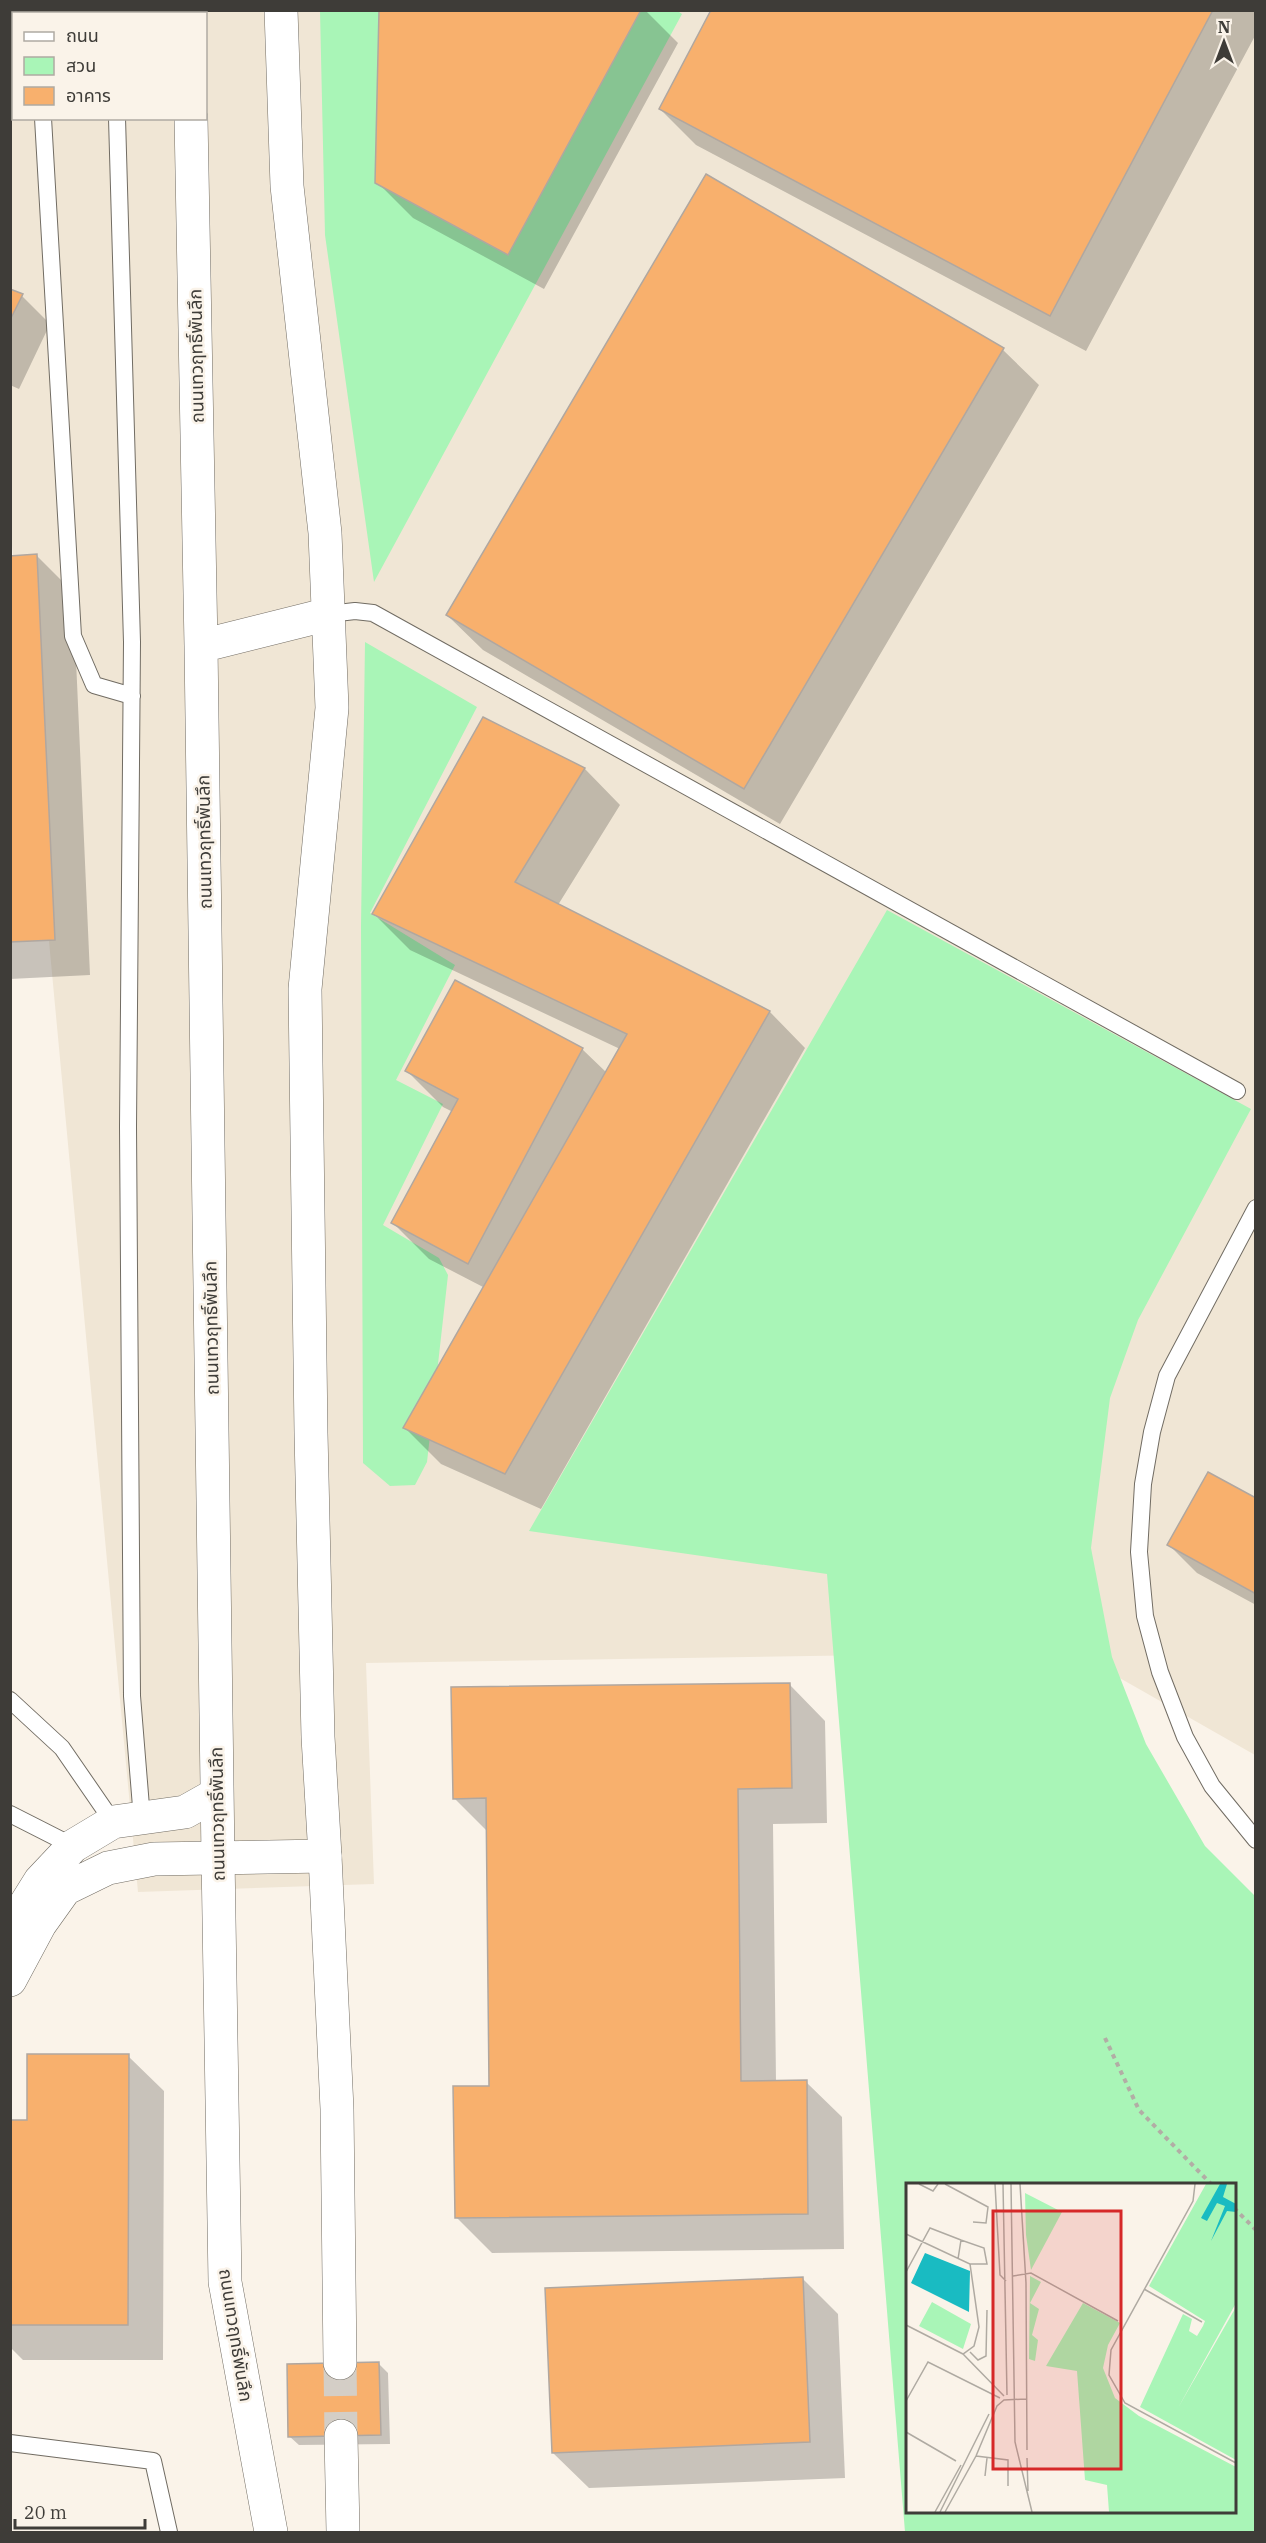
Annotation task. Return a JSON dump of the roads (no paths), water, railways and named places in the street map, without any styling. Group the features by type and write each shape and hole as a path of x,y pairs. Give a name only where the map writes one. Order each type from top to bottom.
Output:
{"street":[{"path":"281,10 286,186 325,533 332,708 305,989 318,1737 337,2109 340,2363"},
{"name":"ถนนเทวฤทธิ์พันลึก","path":"191,120 225,2282 271,2532"},
{"path":"201,646 329,614"},
{"path":"10,1929 40,1881 73,1846 128,1821 184,1812 217,1794"},
{"path":"10,1980 40,1924 65,1889 108,1868 154,1859 324,1856"},
{"path":"341,2436 343,2532"}],"lane":[{"path":"43,120 73,636 94,685 132,696"},
{"path":"117,120 132,696 128,1128 132,1684 128,1821"},
{"path":"329,614 356,611 373,613 1237,1091"},
{"path":"1256,1208 1167,1376 1152,1432 1143,1484 1139,1552 1145,1616 1160,1672 1185,1737 1212,1786 1256,1840"},
{"path":"10,1700 62,1748 128,1821"},
{"path":"10,1814 73,1846"},
{"path":"10,2443 153,2461 169,2532"}],"tunnel":[{"path":"340,2363 341,2436"}]}
